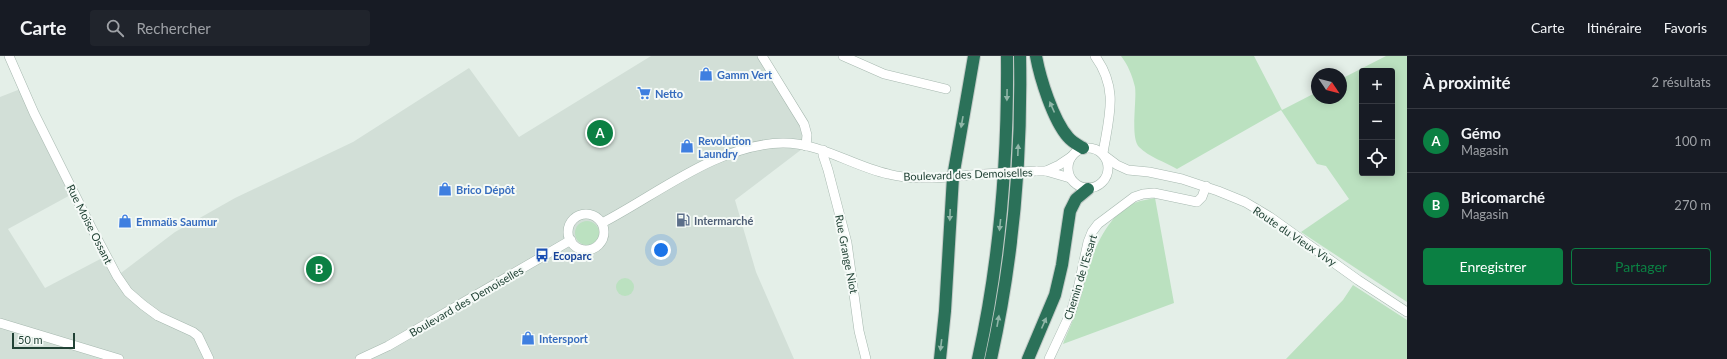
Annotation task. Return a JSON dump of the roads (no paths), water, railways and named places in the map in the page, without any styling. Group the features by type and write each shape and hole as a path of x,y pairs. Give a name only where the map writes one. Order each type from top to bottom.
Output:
{"highway":[{"path":"940,359 946,306 953,176 974,56"},
{"path":"978,359 991,288 1001,216 1007,122 1007,56"},
{"path":"991,359 1004,290 1013,224 1018,158 1020,56"},
{"path":"1036,56 1046,92 1063,130 1072,140 1087,148"},
{"path":"1028,359 1055,295 1062,266 1070,211 1076,199 1088,189"}],"street":[{"name":"Rue Moïse Ossant","path":"9,56 34,113 117,276 128,292 158,316 193,332 198,336 209,359"},
{"path":"762,56 792,102 804,124 807,135 806,146"},
{"path":"843,56 884,74 946,89"},
{"path":"1095,56 1102,65 1108,79 1111,102 1104,155 1109,168 1105,180"},
{"path":"1107,130 1087,148 1076,151 1071,157 1068,164 1070,178 1075,183 1088,189 1094,188 1105,180 1128,170"},
{"name":"Boulevard des Demoiselles","path":"602,223 722,157 751,147 769,144 785,143 806,146 823,150 888,174 910,177 1046,171 1070,178"},
{"path":"1087,148 1104,155"},
{"name":"Rue Grange Niot","path":"823,150 822,155 828,170 847,243 859,331 866,359"},
{"name":"Route du Vieux Vivy","path":"1104,155 1128,170 1162,174 1206,186 1257,209 1358,280 1407,312"},
{"name":"Boulevard des Demoiselles","path":"1046,171 1059,166 1071,157"},
{"name":"Chemin de l'Essart","path":"1049,359 1071,312 1078,289 1088,242 1092,232 1098,224 1134,197 1154,193 1197,202 1202,197 1206,186"},
{"path":"580,215 593,215 602,223 604,230 603,237 600,243 594,247 584,249 574,244 571,240 569,228 571,222 580,215"},
{"name":"Boulevard des Demoiselles","path":"360,359 388,346 571,240"},
{"path":"0,323 119,359"}],"place":[{"name":"Gamm Vert","path":"706,74"},
{"name":"Netto","path":"644,93"},
{"name":"Gémo","path":"600,133"},
{"name":"Revolution Laundry","path":"687,146"},
{"name":"Brico Dépôt","path":"445,189"},
{"name":"Intermarché","path":"683,220"},
{"name":"Emmaüs Saumur","path":"125,221"},
{"name":"Ecoparc","path":"542,255"},
{"name":"Bricomarché","path":"319,269"},
{"name":"Intersport","path":"528,338"}]}
